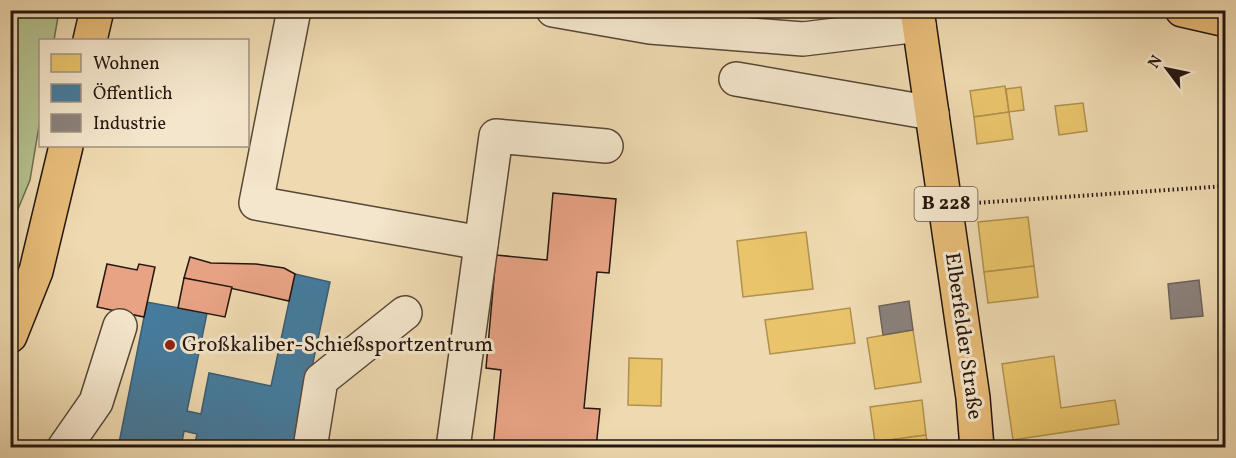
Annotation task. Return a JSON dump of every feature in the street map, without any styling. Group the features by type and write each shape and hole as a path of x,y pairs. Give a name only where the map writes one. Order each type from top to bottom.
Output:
{"main road":[{"path":"90,39 97,10"},
{"path":"1182,10 1226,20"},
{"name":"Elberfelder Straße","path":"918,18 973,398 977,447"},
{"path":"10,336 36,272 66,147"}],"lane":[{"path":"294,10 256,203 481,243"},
{"path":"553,10 650,27 803,39 918,18"},
{"path":"736,79 932,114"},
{"path":"453,447 496,136 606,146"},
{"path":"310,447 321,380 405,313"},
{"path":"64,447 96,402 120,326"}],"path":[{"path":"968,204 1226,186"}],"green space":[{"path":"11,10 59,11 54,39 39,39 39,126 30,180 11,226"}],"building: Wohnen":[{"path":"1005,86 1009,112 974,117 970,91"},
{"path":"1021,87 1024,110 1009,112 1006,89"},
{"path":"1083,103 1087,131 1059,135 1055,106"},
{"path":"1009,112 1013,139 977,144 974,117"},
{"path":"1028,217 1034,266 984,272 978,222"},
{"path":"806,232 813,289 743,297 737,241"},
{"path":"1034,266 1038,297 988,303 984,272"},
{"path":"850,308 855,343 770,354 765,320"},
{"path":"913,330 921,382 875,389 867,338"},
{"path":"1054,356 1061,408 1115,400 1119,424 1013,440 1002,364"},
{"path":"629,358 662,359 661,406 628,405"},
{"path":"922,400 926,435 875,442 870,407"},
{"path":"926,435 928,448 876,448 875,442"}],"building: Öffentlich":[{"name":"Großkaliber-Schießsportzentrum","path":"295,274 330,282 295,448 194,448 197,434 184,431 181,448 118,448 147,302 207,313 187,411 201,414 209,373 271,386"}],"building: Industrie":[{"path":"1199,280 1203,316 1171,319 1168,284"},
{"path":"909,301 913,330 883,335 879,306"}],"building: Sonstige":[{"path":"553,193 616,199 609,273 597,272 584,408 600,409 596,448 493,448 501,370 486,368 496,255 547,260"},
{"path":"190,257 211,263 256,264 284,268 295,274 289,301 184,278"},
{"path":"107,264 137,270 139,264 155,267 144,317 97,307"},
{"path":"184,278 232,287 225,317 178,308"}],"place":[{"name":"Großkaliber-Schießsportzentrum","path":"170,345"}]}
